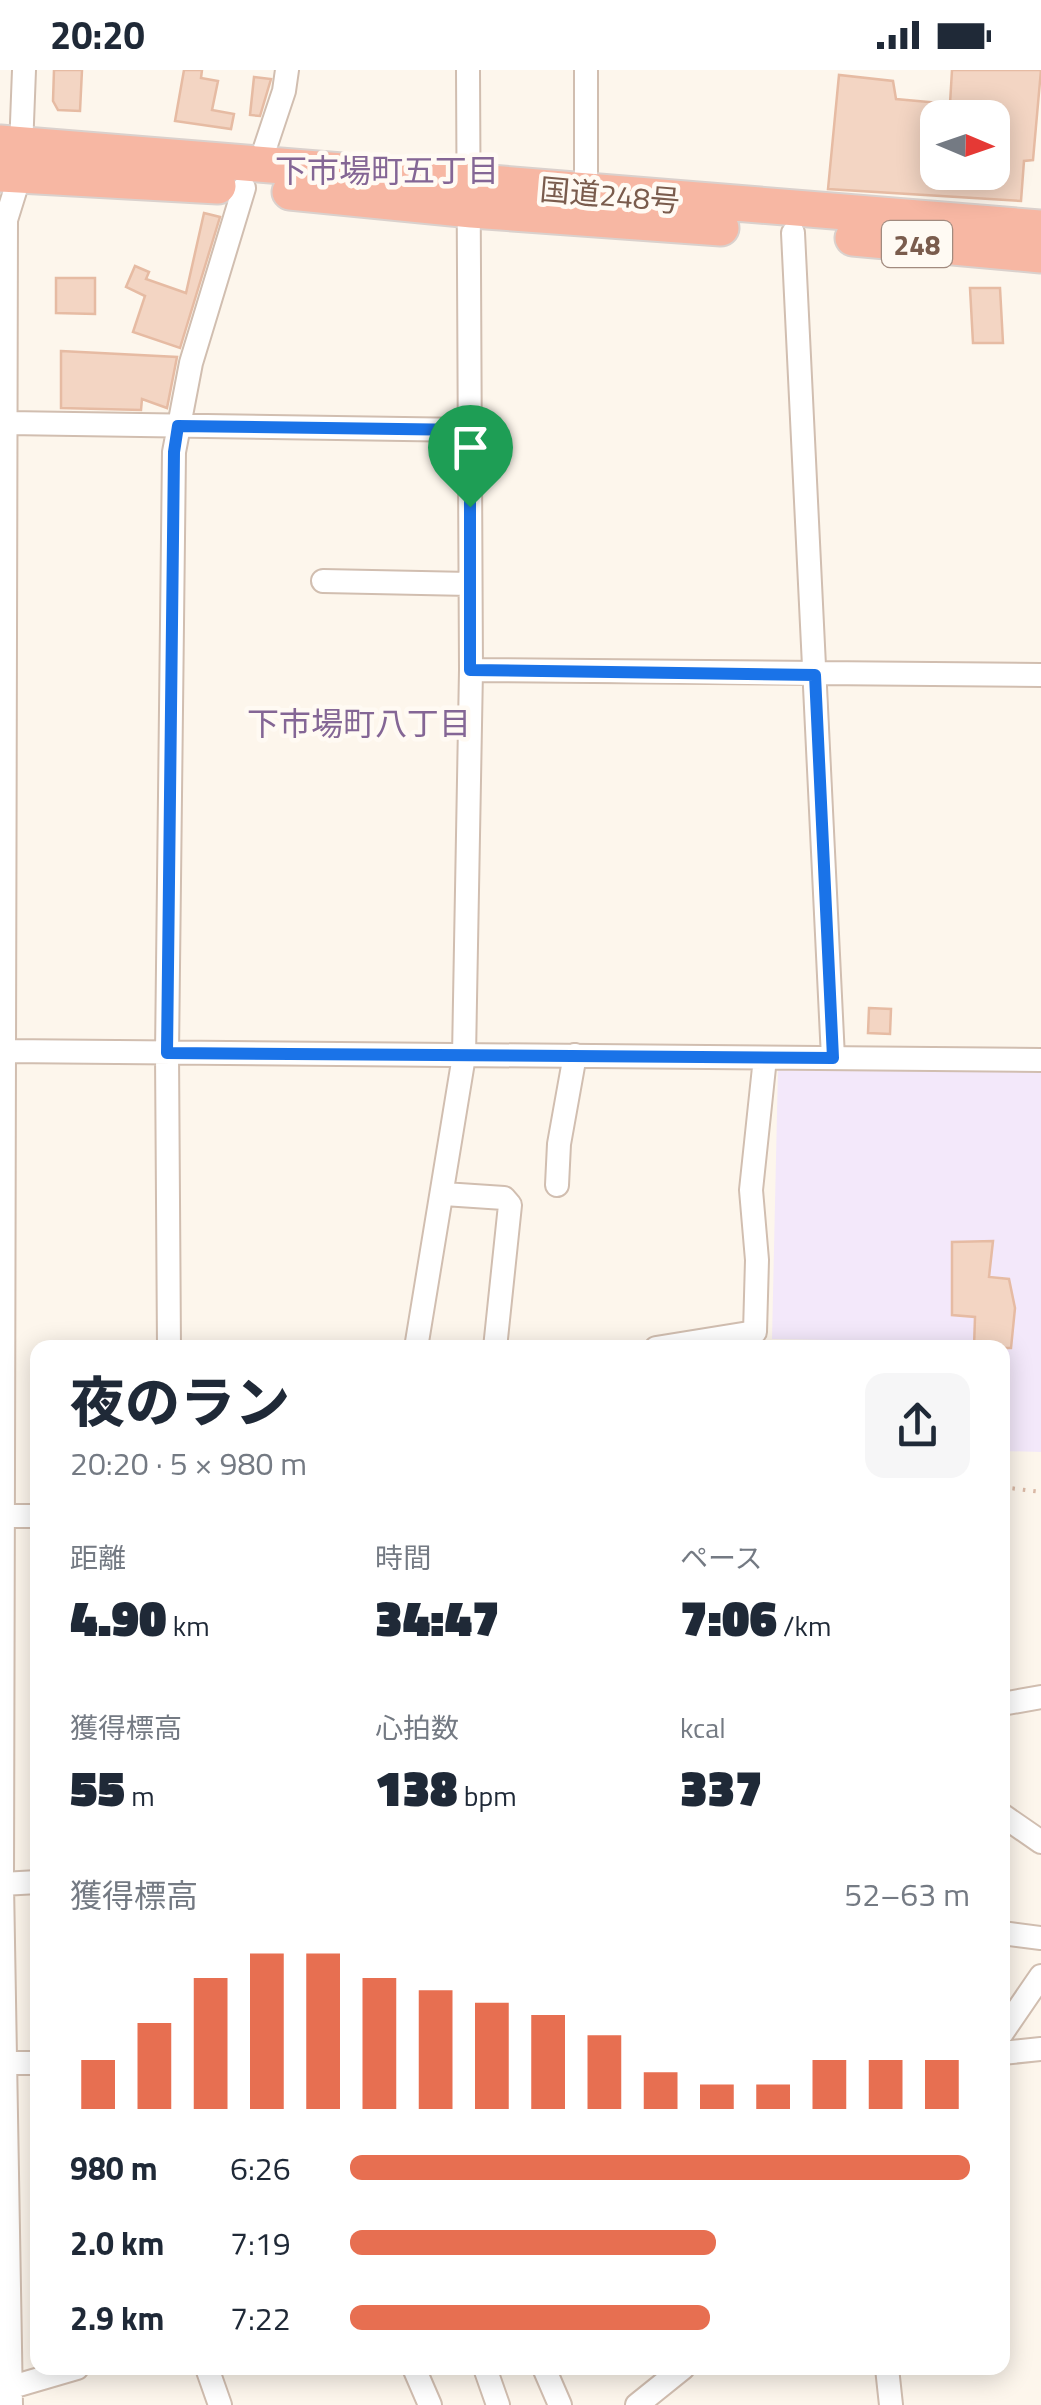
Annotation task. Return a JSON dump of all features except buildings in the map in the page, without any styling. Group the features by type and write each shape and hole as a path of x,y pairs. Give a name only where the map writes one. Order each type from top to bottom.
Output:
{"highway":[{"name":"国道248号","path":"8,176 252,177 1041,255"},
{"name":"国道248号","path":"471,197 586,192 1041,228"}],"street":[{"path":"24,70 8,176 3,363 8,423 1,912 5,1052 2,2063 11,2396 61,2375"},
{"path":"169,1340 167,1053 174,452 192,363 284,91 287,70"},
{"path":"417,1340 464,1056 470,670 468,70"},
{"path":"586,70 586,192"},
{"path":"792,233 833,1058"},
{"path":"8,423 470,430"},
{"path":"324,581 470,584"},
{"path":"470,670 1041,675"},
{"path":"5,1052 1041,1060"},
{"path":"558,1185 560,1144 575,1055"},
{"path":"706,1340 755,1332 757,1260 751,1190 764,1058"},
{"path":"444,1194 504,1198 510,1205 496,1340"},
{"path":"2,1516 30,1516"},
{"path":"1010,1703 1041,1697"},
{"path":"1010,1821 1041,1842"},
{"path":"2,1884 30,1882"},
{"path":"1010,1933 1041,1938"},
{"path":"1010,2021 1041,1976"},
{"path":"1010,2051 1041,2049"},
{"path":"2,2063 30,2062"},
{"path":"209,2375 220,2405"},
{"path":"417,2375 430,2405"},
{"path":"487,2375 498,2405"},
{"path":"547,2375 560,2405"},
{"path":"637,2405 675,2375"},
{"path":"887,2375 891,2405"}],"path":[{"path":"1010,1488 1041,1492"}],"shaded area":[{"path":"778,1068 1041,1070 1041,1452 1010,1451 1010,1340 772,1339"}],"district":[{"name":"下市場町五丁目","path":"387,170"},
{"name":"下市場町八丁目","path":"359,723"}],"route":[{"path":"178,426 470,430 470,507 470,670 815,675 833,1058 167,1053 172,894 174,452 178,426"}]}
